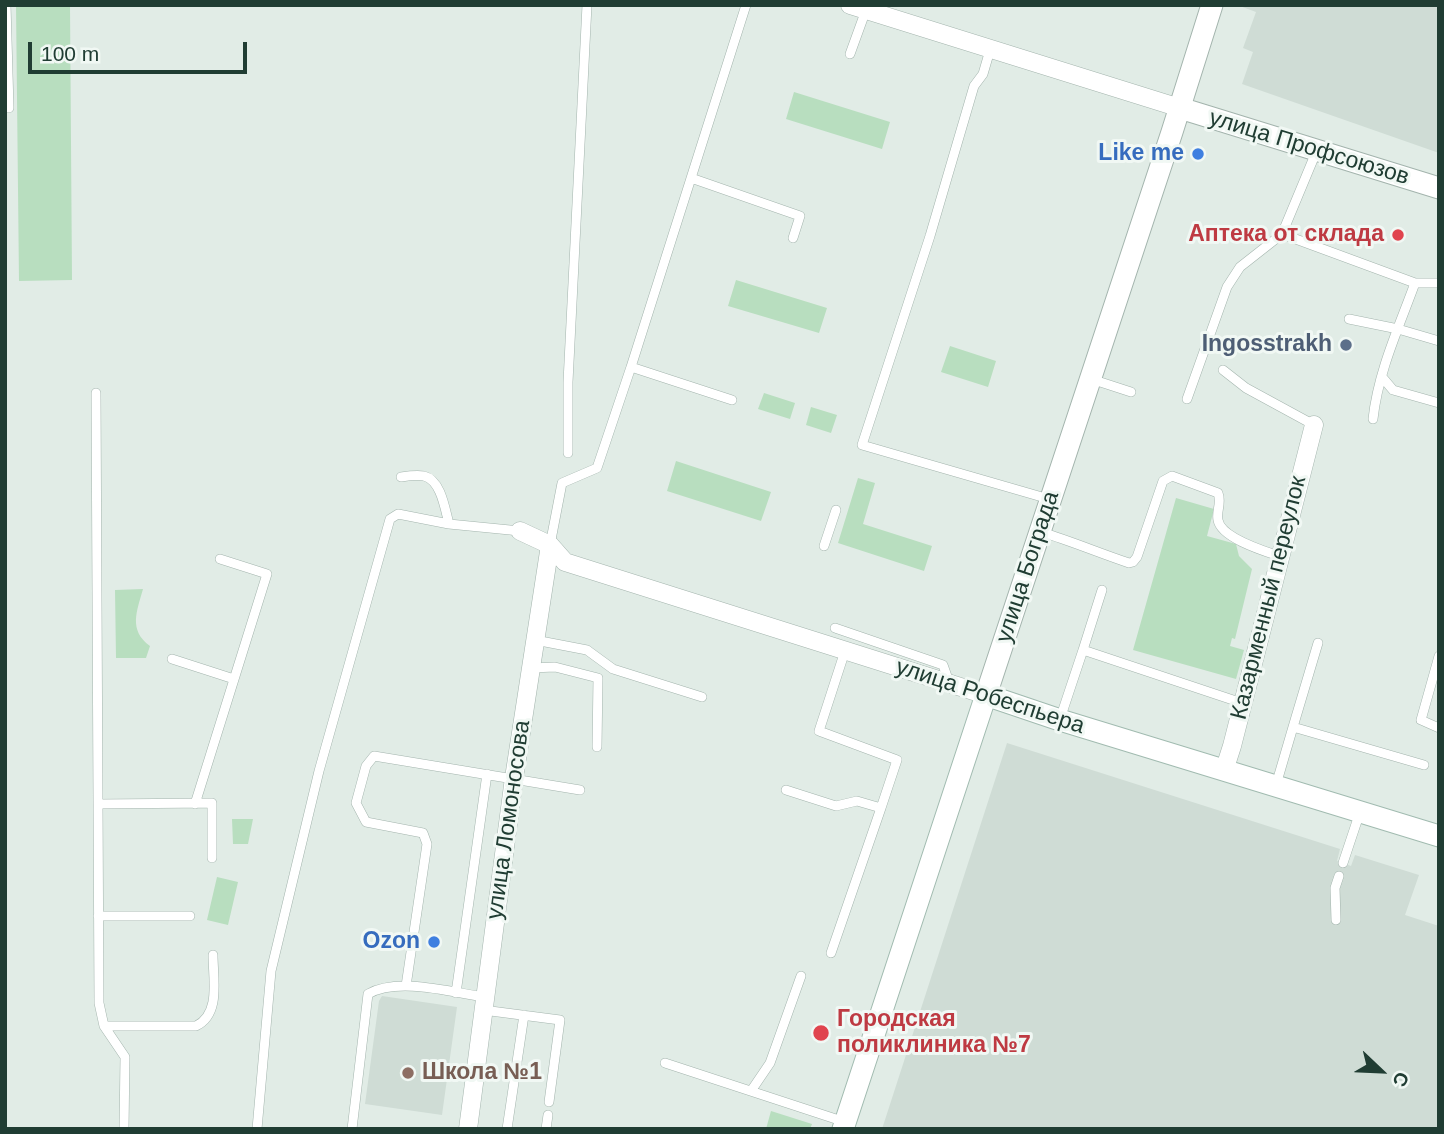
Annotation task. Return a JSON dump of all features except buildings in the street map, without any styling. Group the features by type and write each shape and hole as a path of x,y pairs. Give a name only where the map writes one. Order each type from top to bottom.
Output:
{"street":[{"name":"улица Бограда","path":"844,1125 1212,5"},
{"path":"858,8 1180,108"},
{"name":"улица Профсоюзов","path":"1180,108 1439,188"},
{"name":"Казарменный переулок","path":"1224,771 1314,425"},
{"path":"520,531 550,545"},
{"name":"улица Ломоносова","path":"468,1129 514,778 550,545"},
{"name":"улица Робеспьера","path":"550,545 565,562 1060,720 1439,836"}],"lane":[{"path":"5,108 9,108 6,5"},
{"path":"568,453 568,382 587,5"},
{"path":"550,545 562,483 597,468 632,367 746,5"},
{"path":"850,54 858,8"},
{"path":"990,50 983,74 974,86 930,236 862,444 1051,499"},
{"path":"1187,399 1227,288 1240,267 1282,234 1317,150"},
{"path":"691,178 800,216 793,238"},
{"path":"1282,234 1415,283 1439,283"},
{"path":"1373,419 1375,398 1415,283"},
{"path":"1349,319 1439,341"},
{"path":"632,367 732,400"},
{"path":"1223,370 1246,388 1314,425"},
{"path":"1382,377 1393,390 1439,403"},
{"path":"1091,379 1131,392"},
{"path":"96,393 99,1003 104,1026 125,1057 124,1129"},
{"path":"401,477 422,475 430,479 441,494 449,524"},
{"path":"1040,531 1129,563 1133,562 1163,481 1172,476 1218,493 1218,521 1223,530 1254,548 1279,556"},
{"path":"824,546 836,510"},
{"path":"257,1129 271,971 319,771 390,519 398,514 449,524 520,531"},
{"path":"195,804 267,574 220,559"},
{"path":"1060,720 1102,590"},
{"path":"835,628 943,665 950,684"},
{"path":"535,640 587,650 613,668 702,697"},
{"path":"1276,787 1318,643"},
{"path":"831,953 897,760 820,731 845,650"},
{"path":"1083,650 1242,703"},
{"path":"1439,656 1421,720 1439,728"},
{"path":"172,659 234,679"},
{"path":"531,668 555,667 598,678 597,747"},
{"path":"1293,726 1424,765"},
{"path":"406,986 427,845 423,833 366,822 356,803 366,766 374,756 580,790"},
{"path":"456,993 487,774"},
{"path":"786,790 836,806 857,801 881,808"},
{"path":"98,804 212,803 212,858"},
{"path":"1343,863 1360,812"},
{"path":"1336,920 1335,888 1339,876"},
{"path":"99,916 190,916"},
{"path":"104,1026 196,1026 205,1021 213,1008 213,955"},
{"path":"751,1091 769,1063 801,976"},
{"path":"352,1129 368,994 380,987 406,986 456,993 483,1004 524,1015 560,1020 549,1102"},
{"path":"507,1129 524,1015"},
{"path":"665,1063 844,1125"},
{"path":"546,1129 548,1115"}],"shaded area":[{"path":"1237,5 1439,5 1439,153 1242,84 1253,52 1243,48 1256,12"},
{"path":"1007,743 1340,849 1337,861 1351,866 1355,855 1419,875 1405,915 1439,926 1439,1129 882,1129"},
{"name":"Школа №1","path":"382,996 457,1007 442,1115 365,1104 379,1001"}],"green space":[{"path":"16,5 70,5 72,280 19,281"},
{"path":"794,92 890,122 882,149 786,119"},
{"path":"736,280 827,308 819,333 728,306"},
{"path":"950,346 996,361 988,387 941,372"},
{"path":"764,393 795,403 790,419 758,409"},
{"path":"811,407 837,415 831,433 806,425"},
{"path":"676,461 771,492 761,521 667,491"},
{"path":"858,478 875,483 863,524 932,546 924,571 838,543"},
{"path":"1176,498 1214,509 1207,536 1236,544 1239,556 1252,569 1235,639 1232,638 1230,646 1244,650 1236,679 1133,650"},
{"path":"143,589 136,620 139,633 150,646 146,658 116,658 115,590"},
{"path":"232,819 253,819 248,844 233,844"},
{"path":"217,877 238,882 228,925 207,920"},
{"path":"771,1111 812,1124 810,1129 766,1129"}],"place":[{"name":"Like me","path":"1198,154"},
{"name":"Аптека от склада","path":"1398,235"},
{"name":"Ingosstrakh","path":"1346,345"},
{"name":"Ozon","path":"434,942"},
{"name":"Городская поликлиника №7","path":"821,1033"},
{"name":"Школа №1","path":"408,1073"}]}
